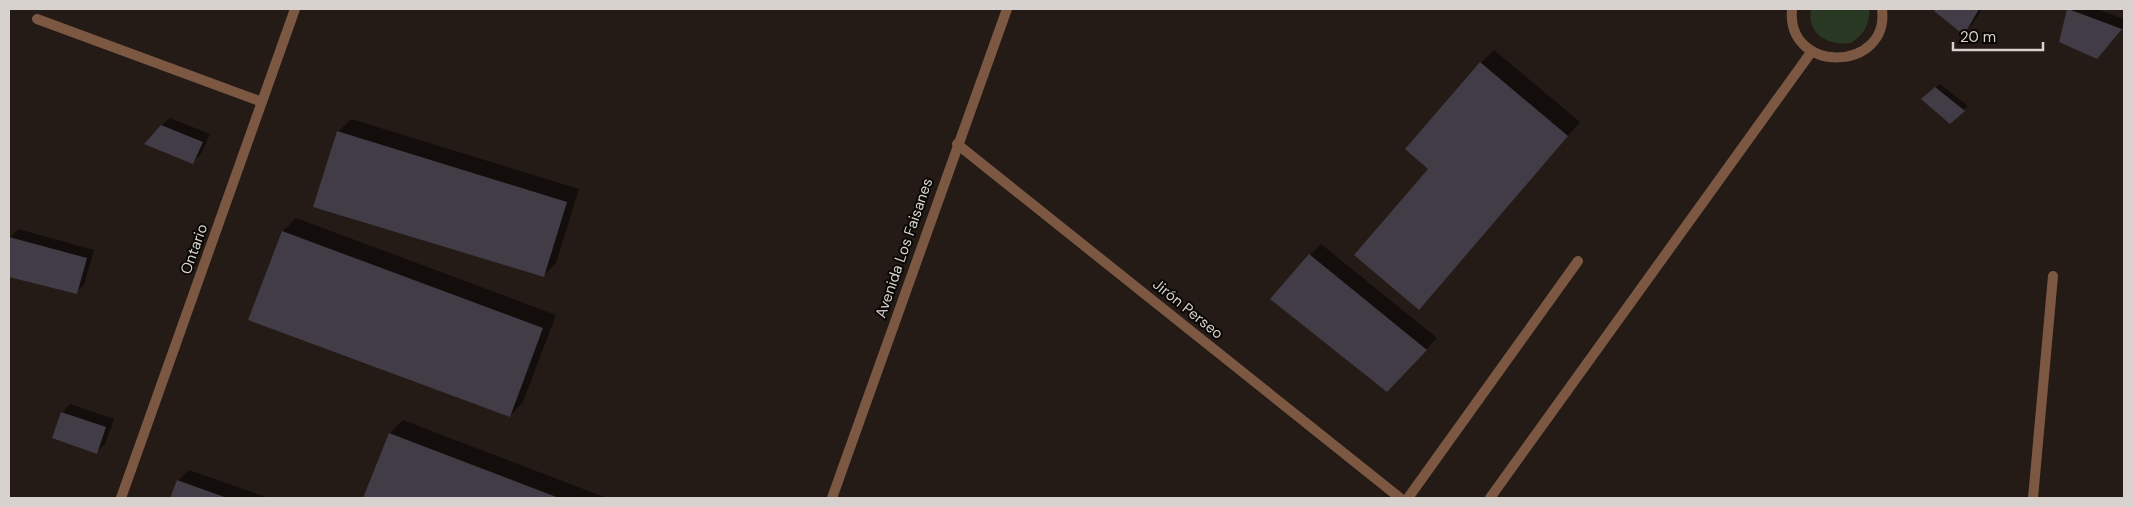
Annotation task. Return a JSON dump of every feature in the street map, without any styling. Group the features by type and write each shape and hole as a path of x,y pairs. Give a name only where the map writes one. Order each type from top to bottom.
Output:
{"street":[{"name":"Ontario","path":"120,498 295,9"},
{"name":"Avenida Los Faisanes","path":"832,498 957,144 1007,9"},
{"path":"1792,9 1793,27 1801,41 1812,52 1827,58 1843,58 1858,54 1871,44 1879,31 1882,9"},
{"path":"37,19 262,102"},
{"path":"1490,498 1812,52"},
{"name":"Jirón Perseo","path":"957,144 1400,498"},
{"path":"1408,498 1578,262"},
{"path":"2033,498 2053,276"}],"green space":[{"path":"1811,9 1869,9 1869,20 1862,33 1851,43 1834,42 1815,32 1810,18"}],"building":[{"path":"1936,9 1979,9 1964,35 1934,11"},
{"path":"2067,9 2122,29 2097,59 2059,42"},
{"path":"1480,62 1568,136 1419,310 1354,255 1428,169 1405,149"},
{"path":"1935,87 1965,111 1950,124 1921,99"},
{"path":"161,125 203,142 193,164 144,144"},
{"path":"337,131 567,202 544,277 313,207"},
{"path":"282,231 543,328 510,417 248,320"},
{"path":"9,237 87,258 77,294 9,277"},
{"path":"1309,254 1427,350 1387,392 1270,299"},
{"path":"61,412 106,427 97,454 52,438"},
{"path":"389,433 559,498 363,498"},
{"path":"177,480 227,498 170,498"}]}
